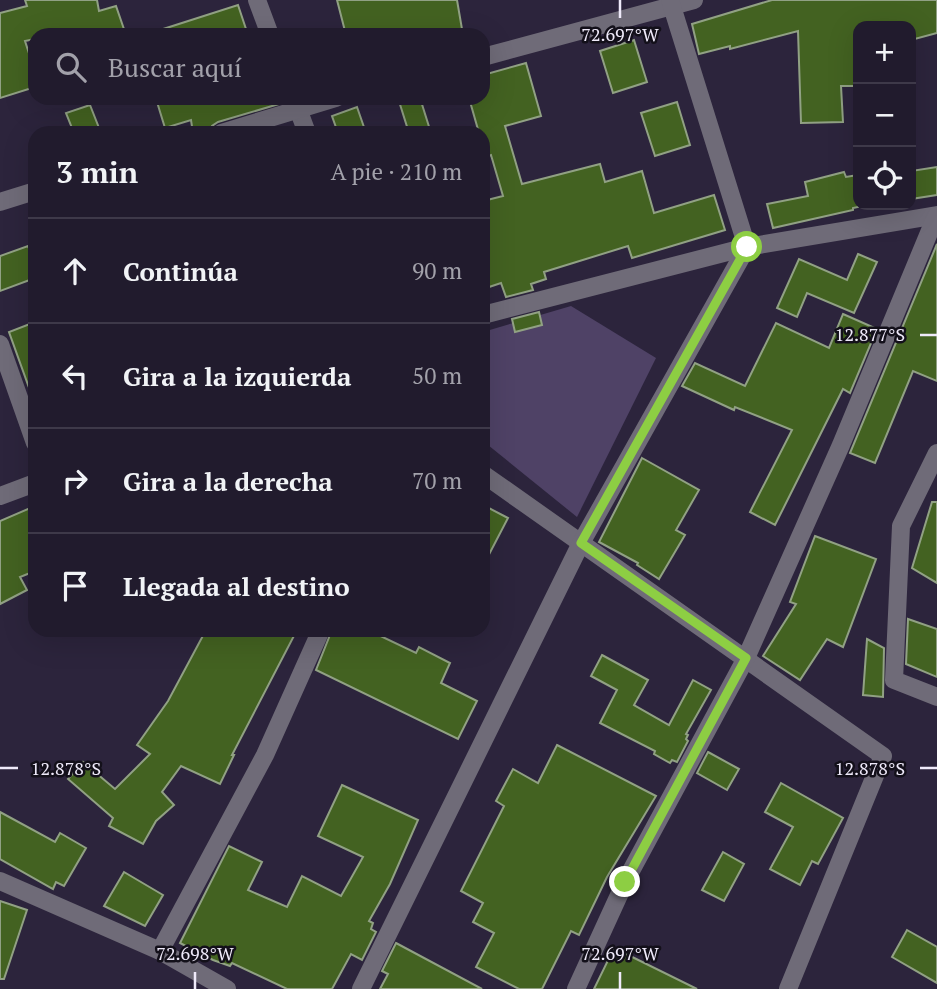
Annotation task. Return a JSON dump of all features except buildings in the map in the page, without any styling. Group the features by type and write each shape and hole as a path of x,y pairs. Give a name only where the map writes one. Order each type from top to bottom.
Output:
{"street":[{"path":"257,0 267,28"},
{"path":"490,55 670,3 694,0"},
{"path":"361,989 581,543 747,247 670,3"},
{"path":"238,126 291,105"},
{"path":"297,105 304,126"},
{"path":"0,202 28,193"},
{"path":"490,313 747,247 936,215"},
{"path":"576,989 625,882 746,658 841,445 936,215"},
{"path":"0,344 28,423"},
{"path":"937,453 901,526 894,680 937,697"},
{"path":"490,479 883,756 788,989"},
{"path":"0,496 28,486"},
{"path":"160,951 265,755 318,637"},
{"path":"0,881 160,951 227,989"}],"shaded area":[{"path":"571,306 656,358 577,517 490,447 490,330"}],"route":[{"path":"625,882 746,658 581,543 747,247"}]}
